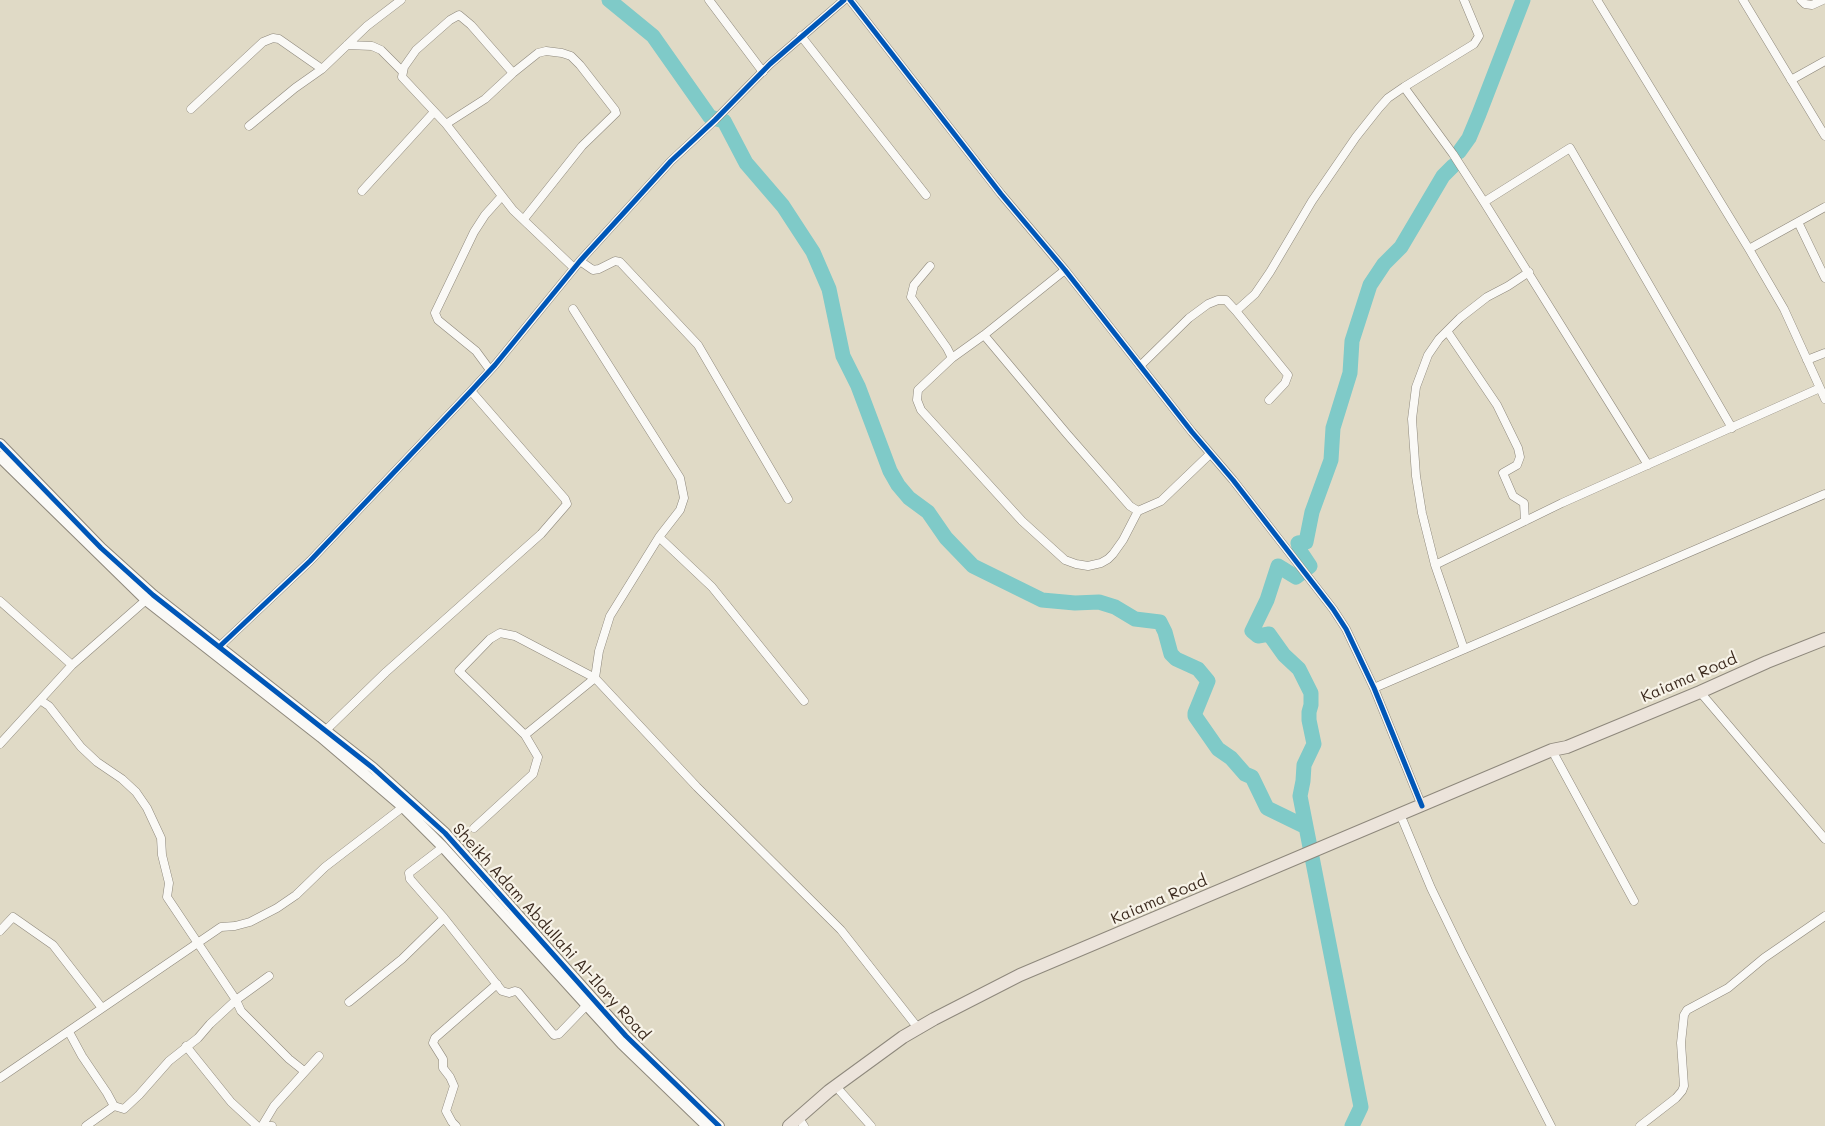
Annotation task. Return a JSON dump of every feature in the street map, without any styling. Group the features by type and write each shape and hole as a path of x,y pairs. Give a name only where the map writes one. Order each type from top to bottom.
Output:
{"highway":[{"name":"Kaiama Road","path":"802,1125 840,1091 910,1041 1024,982 1552,750 1567,747 1825,639"},
{"name":"Kaiama Road","path":"789,1126 848,1076 918,1028 1020,975 1514,775 1554,756 1567,747"}],"street":[{"path":"248,126 322,68 380,15 402,0"},
{"path":"709,0 763,72"},
{"path":"219,647 310,561 471,391 561,286 580,261 671,161 716,120 801,36 844,0"},
{"path":"850,0 1333,609 1346,629 1374,688 1422,806"},
{"path":"1236,311 1260,287 1312,200 1356,137 1388,98 1474,44 1479,36 1464,0"},
{"path":"1597,0 1784,309 1825,399"},
{"path":"1742,0 1825,136"},
{"path":"1801,0 1805,4 1812,5 1823,0"},
{"path":"514,73 459,15 450,20 416,50 406,63 402,71 402,77 446,124 513,210 574,268"},
{"path":"801,36 926,195"},
{"path":"191,109 263,42 273,38 279,39 322,68"},
{"path":"347,46 372,46 380,50 402,71"},
{"path":"446,124 485,99 538,53 553,52 571,56 592,80 616,113 582,146 524,219"},
{"path":"1791,80 1825,60"},
{"path":"1404,87 1484,202 1648,465"},
{"path":"362,191 434,112"},
{"path":"1484,202 1570,148 1732,428"},
{"path":"490,370 476,351 438,320 435,313 474,232 485,215 502,196"},
{"path":"1749,249 1825,207"},
{"path":"1798,222 1825,278"},
{"path":"580,261 593,270 615,261 620,262 698,345 788,499"},
{"path":"930,266 914,284 911,297 952,358"},
{"path":"1065,270 984,335 952,358 918,390 917,400 921,410 1022,521 1065,560 1088,566 1108,559 1123,540 1138,512 1161,501 1210,454"},
{"path":"1464,649 1435,565 1422,513 1416,476 1412,419 1416,387 1428,355 1439,339 1460,318 1487,297 1508,286 1528,272"},
{"path":"1140,366 1189,318 1208,304 1218,300 1226,300 1288,375 1285,383 1269,400"},
{"path":"525,735 595,678 599,650 610,616 659,537 680,510 684,498 680,478 573,309"},
{"path":"1447,331 1497,406 1518,448 1520,457 1517,465 1503,473 1513,496 1524,503 1525,521"},
{"path":"984,335 1067,434 1130,506 1138,512"},
{"path":"1807,360 1825,353"},
{"path":"1435,565 1525,521 1820,388"},
{"path":"325,731 386,672 540,534 567,504 565,498 471,391"},
{"name":"Sheikh Adam Abdullahi Al-Ilory Road","path":"0,444 3,459 146,600 321,737 403,807 443,847 622,1044 707,1126"},
{"name":"Sheikh Adam Abdullahi Al-Ilory Road","path":"3,459 153,594 373,768 445,833 626,1036 719,1126"},
{"path":"1374,688 1825,494"},
{"path":"659,537 712,588 804,701"},
{"path":"0,744 72,665 146,600"},
{"path":"0,601 72,665"},
{"path":"474,828 533,774 538,757 525,735 459,671 490,639 500,633 515,636 595,678 697,787 841,930 918,1028"},
{"path":"1700,692 1825,839"},
{"path":"40,700 49,706 82,747 97,762 122,779 136,792 147,808 161,838 162,855 169,882 167,897 198,941 241,1011 289,1059 304,1071"},
{"path":"1554,756 1634,901"},
{"path":"0,1078 221,926 235,926 250,922 277,908 296,895 325,867 403,807"},
{"path":"1403,821 1431,888 1462,952 1552,1126"},
{"path":"443,847 409,873 410,879 444,918 502,992 518,992 554,1035 559,1034 586,1006"},
{"path":"1640,1126 1676,1098 1682,1091 1684,1086 1681,1043 1684,1015 1687,1010 1728,988 1764,958 1825,916"},
{"path":"0,931 13,917 53,945 102,1008"},
{"path":"348,1002 402,959 444,918"},
{"path":"69,1032 114,1106 124,1109 169,1061 198,1038 236,1000 269,976"},
{"path":"456,1126 446,1111 454,1086 443,1068 443,1059 433,1043 435,1038 497,984"},
{"path":"186,1046 231,1102 257,1126"},
{"path":"262,1126 274,1106 318,1056"},
{"path":"840,1091 871,1126"},
{"path":"86,1126 114,1106"}],"waterway":[{"path":"609,0 653,36 710,117 724,121 746,163 783,206 813,252 829,289 843,356 858,386 890,471 898,485 909,498 928,512 946,538 973,566 1042,600 1075,603 1099,602 1115,607 1135,619 1160,622 1171,654 1176,659 1198,669 1208,681 1195,716 1218,749 1231,758 1245,774 1252,777 1267,808 1306,827"},
{"path":"1459,152 1469,138 1523,0"},
{"path":"1352,1126 1361,1107 1300,796 1304,765 1314,744 1309,720 1311,693 1299,669 1284,655 1269,634 1258,636 1252,631 1267,600 1278,566 1296,577 1310,566 1300,551 1298,543 1306,542 1312,512 1331,460 1333,428 1350,373 1352,341 1370,285 1384,264 1401,247 1443,176 1453,166"}],"cycle path":[{"path":"219,647 310,561 471,391 495,365 580,261 671,161 715,120 770,64 844,0"},
{"path":"850,0 1001,194 1065,270 1192,432 1233,480 1333,609 1346,629 1374,688 1422,806"},
{"path":"0,444 101,548 153,595 373,768 445,833 626,1036 719,1126"}]}
